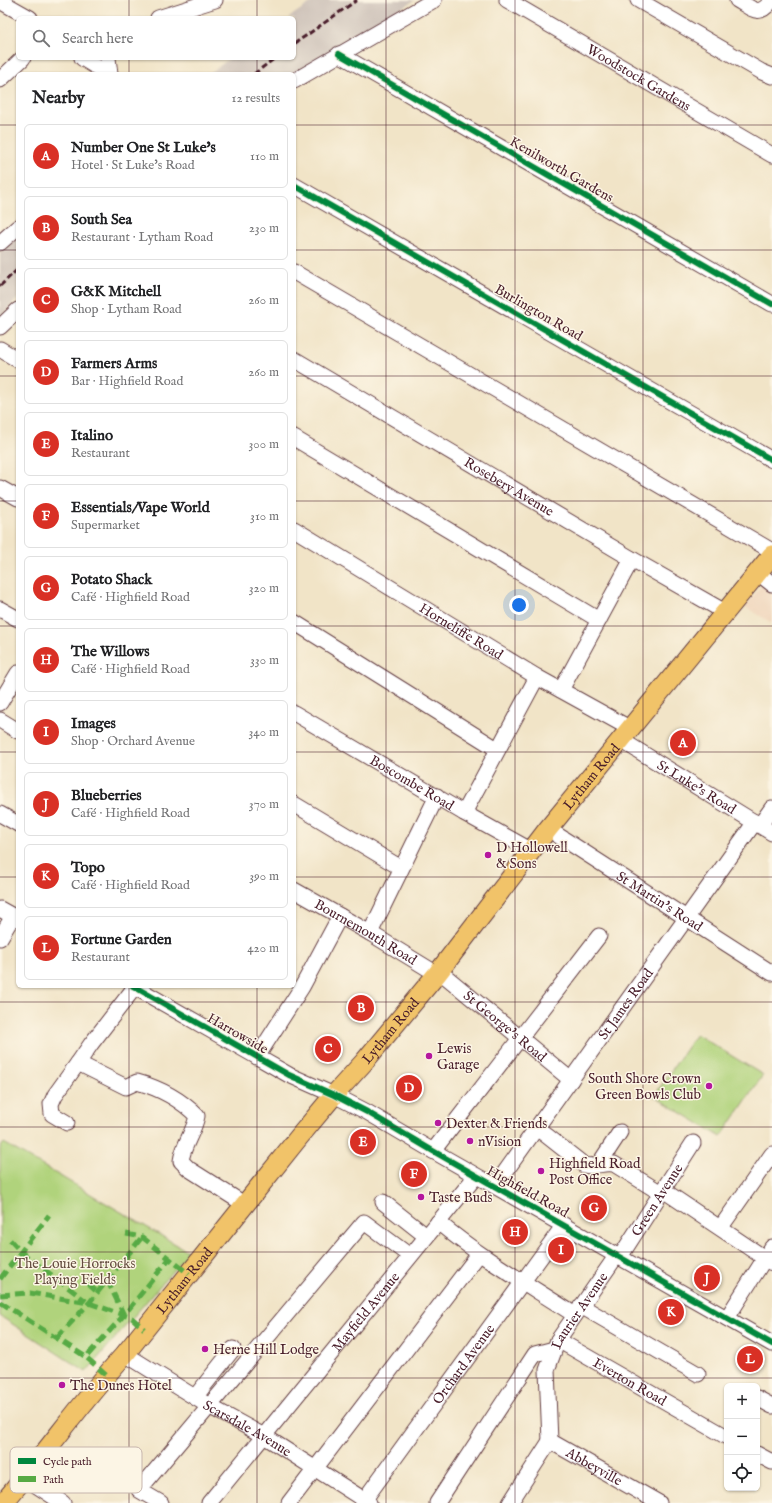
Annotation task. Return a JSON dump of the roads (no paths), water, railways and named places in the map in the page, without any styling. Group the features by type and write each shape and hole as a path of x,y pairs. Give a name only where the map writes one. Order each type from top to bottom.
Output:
{"main road":[{"name":"Lytham Road","path":"49,1447 244,1204 438,973 548,829 772,555"},
{"name":"Lytham Road","path":"3,1503 12,1493"}],"street":[{"path":"0,0 27,16"},
{"path":"164,16 215,0"},
{"path":"296,80 434,0"},
{"name":"Woodstock Gardens","path":"507,0 772,155"},
{"path":"638,0 762,72 772,76"},
{"path":"737,0 754,10 760,11 766,8 772,0"},
{"name":"Kenilworth Gardens","path":"339,54 772,304"},
{"path":"0,80 21,60"},
{"path":"85,60 106,72"},
{"path":"108,60 109,72"},
{"name":"Burlington Road","path":"296,186 772,460"},
{"path":"0,243 16,229"},
{"path":"296,273 772,551"},
{"path":"0,327 16,312"},
{"path":"0,349 16,359"},
{"name":"Rosebery Avenue","path":"296,360 724,612"},
{"path":"296,439 599,620"},
{"path":"0,488 16,497"},
{"name":"Horncliffe Road","path":"296,530 560,690 626,734"},
{"path":"560,690 632,559"},
{"path":"757,572 772,584"},
{"path":"0,609 16,618"},
{"path":"296,623 498,749"},
{"path":"0,703 16,677"},
{"path":"464,813 537,677"},
{"name":"Boscombe Road","path":"296,714 464,813 532,851"},
{"path":"0,720 16,730"},
{"name":"St Luke's Road","path":"626,734 762,827"},
{"path":"370,933 437,796"},
{"path":"296,805 401,868"},
{"name":"St James Road","path":"495,1186 686,918 762,827 772,808"},
{"path":"0,814 16,823"},
{"name":"St Martin's Road","path":"548,829 772,973"},
{"name":"Bournemouth Road","path":"296,891 438,973"},
{"path":"0,938 10,915"},
{"path":"298,984 340,916"},
{"path":"433,1151 598,936"},
{"name":"St George's Road","path":"438,973 571,1080"},
{"path":"67,1123 52,1114 51,1104 55,1095 133,988"},
{"name":"Harrowside","path":"136,988 289,1076 334,1095"},
{"path":"257,1058 296,988"},
{"path":"78,1063 126,1087 137,1082 145,1084 160,1090 189,1107 198,1116 195,1127 182,1152 181,1161 189,1169 244,1204"},
{"name":"Highfield Road","path":"334,1095 367,1112 476,1176 772,1344"},
{"path":"537,1128 584,1165 592,1167 599,1164 614,1164 770,1256 727,1318"},
{"path":"599,1164 620,1132"},
{"name":"Green Avenue","path":"618,1256 693,1143"},
{"path":"721,1227 772,1154"},
{"name":"Mayfield Avenue","path":"209,1503 476,1176"},
{"path":"383,1202 426,1236"},
{"path":"142,1486 364,1222 410,1256"},
{"path":"438,1222 479,1254 523,1281 698,1374"},
{"name":"Orchard Avenue","path":"365,1502 564,1225"},
{"path":"289,1503 479,1254"},
{"name":"Laurier Avenue","path":"550,1441 547,1370 556,1344 618,1256"},
{"path":"437,1503 535,1354 556,1344"},
{"name":"Everton Road","path":"556,1344 724,1435"},
{"path":"195,1397 233,1349"},
{"name":"Scarsdale Avenue","path":"125,1354 209,1406 264,1436 365,1502"},
{"path":"760,1400 772,1406"},
{"path":"510,1503 550,1441"},
{"name":"Abbeyville","path":"550,1441 660,1503"},
{"path":"759,1455 772,1462"},
{"path":"142,1492 161,1503"},
{"path":"48,1493 64,1503"}],"railway":[{"path":"296,43 357,0"},
{"path":"257,72 272,60"},
{"path":"0,286 16,271"}],"place":[{"name":"Number One St Luke's","path":"683,743"},
{"name":"D Hollowell & Sons","path":"488,855"},
{"name":"South Sea","path":"361,1008"},
{"name":"G&K Mitchell","path":"328,1049"},
{"name":"Lewis Garage","path":"429,1056"},
{"name":"South Shore Crown Green Bowls Club","path":"709,1086"},
{"name":"Farmers Arms","path":"409,1088"},
{"name":"Dexter & Friends","path":"438,1123"},
{"name":"nVision","path":"470,1141"},
{"name":"Italino","path":"363,1142"},
{"name":"Highfield Road Post Office","path":"541,1171"},
{"name":"Essentials/Vape World","path":"414,1174"},
{"name":"Taste Buds","path":"421,1197"},
{"name":"Potato Shack","path":"594,1208"},
{"name":"The Willows","path":"515,1232"},
{"name":"Images","path":"561,1250"},
{"name":"Blueberries","path":"707,1278"},
{"name":"Topo","path":"671,1312"},
{"name":"Herne Hill Lodge","path":"205,1349"},
{"name":"Fortune Garden","path":"750,1359"},
{"name":"The Dunes Hotel","path":"62,1385"}],"park label":[{"name":"The Louie Horrocks Playing Fields","path":"75,1272"}]}
